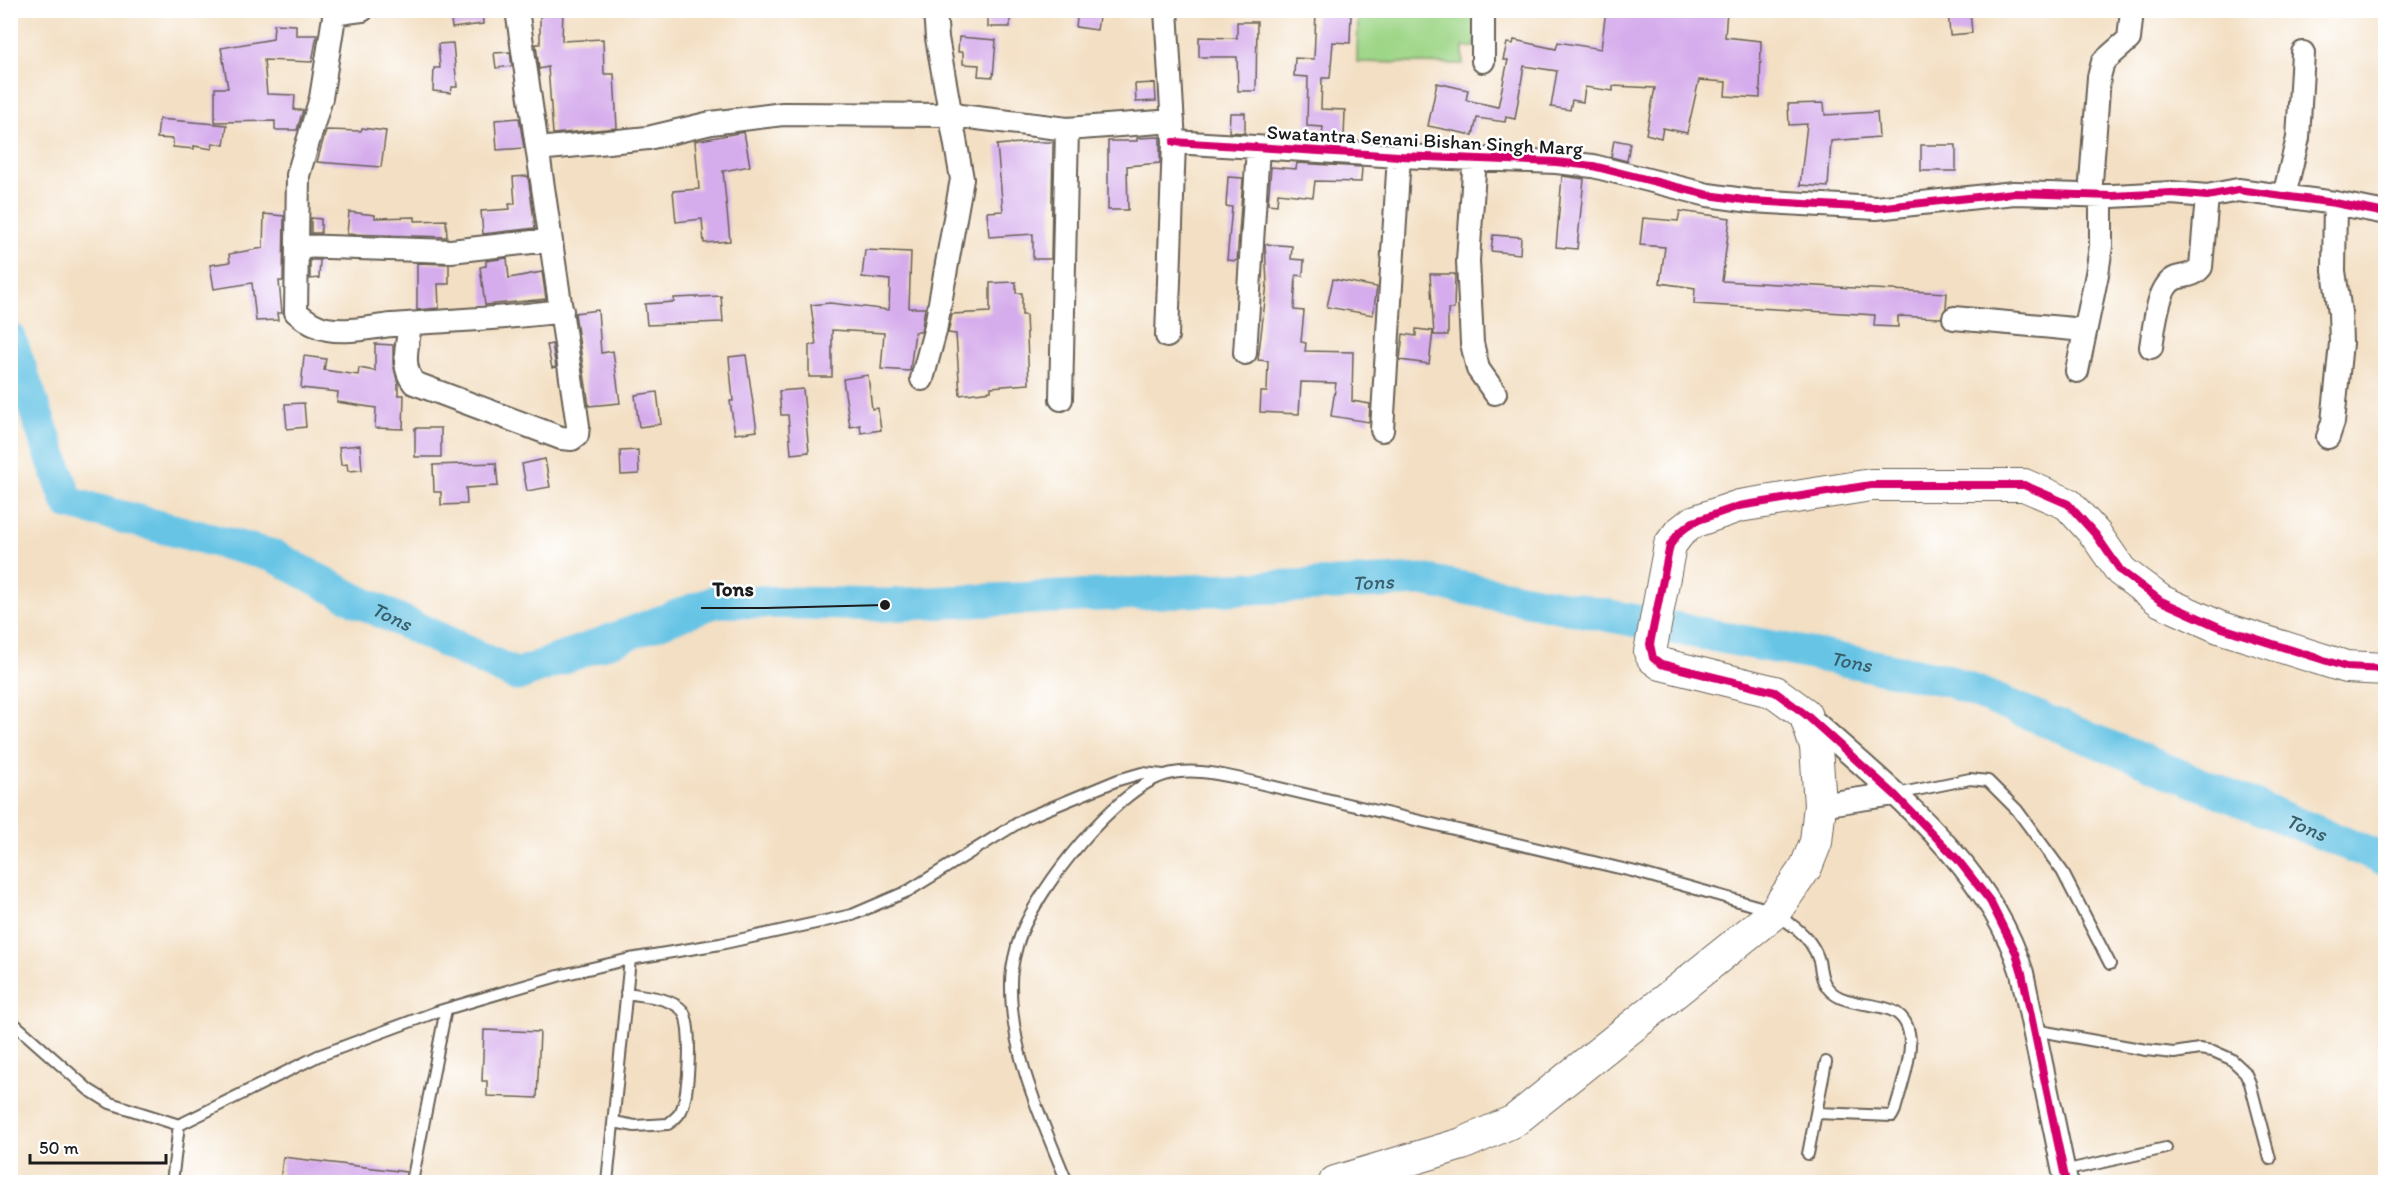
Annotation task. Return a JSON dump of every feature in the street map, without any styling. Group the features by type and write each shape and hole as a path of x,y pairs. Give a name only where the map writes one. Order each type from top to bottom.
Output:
{"street":[{"path":"362,10 339,13 330,28 330,51 321,98 298,175 296,312 305,320 328,330 501,319 561,311"},
{"path":"410,324 406,374 414,383 561,438 572,439 577,435 578,426 517,10"},
{"path":"922,379 935,331 961,186 960,160 937,38 935,10"},
{"path":"1166,10 1174,132 1167,336"},
{"path":"1483,10 1483,61"},
{"path":"2077,370 2101,246 2095,195 2099,77 2103,62 2129,39 2132,10"},
{"path":"2284,196 2298,138 2303,53"},
{"name":"Swatantra Senani Bishan Singh Marg","path":"538,149 648,138 711,123 783,114 952,115 1067,129 1174,132 1258,148 1399,156 1474,157 1593,166 1708,195 1751,201 1876,208 2014,193 2095,195 2172,193 2207,196 2238,190 2335,203 2385,213"},
{"path":"1061,399 1067,129"},
{"path":"1245,353 1258,148"},
{"path":"1382,430 1399,156"},
{"path":"1474,157 1468,261 1472,344 1478,369 1495,393"},
{"path":"2151,347 2164,290 2174,278 2193,275 2201,267 2207,196"},
{"path":"2328,436 2333,422 2341,343 2340,312 2334,271 2335,203"},
{"path":"297,246 451,251 550,240"},
{"path":"1954,318 2084,330"},
{"path":"2065,1177 2016,953 1990,901 1958,860 1894,794 1805,714 1775,692 1661,664 1653,658 1650,644 1670,545 1679,533 1693,522 1739,506 1871,485 2024,485 2068,504 2096,535 2121,571 2161,601 2219,627 2346,667 2385,669"},
{"path":"1335,1182 1462,1144 1514,1121 1551,1094 1774,914 1806,867 1816,842 1820,805 1816,747 1805,714"},
{"path":"1820,805 1894,794"}],"lane":[{"path":"10,1020 90,1090 110,1103 179,1125 318,1056 446,1009 558,976 630,959 720,944 852,915 908,891 1026,818 1118,780 1142,772 1164,775 1205,771 1636,872 1760,907 1774,914 1800,930 1810,941 1819,961 1824,985 1832,993 1843,999 1891,1010 1905,1020 1912,1037 1892,1116 1817,1113"},
{"path":"1067,1182 1030,1089 1013,1028 1011,980 1021,934 1045,892 1098,822 1125,797 1164,775"},
{"path":"1894,794 1970,779 1988,781 2017,810 2062,871 2110,964"},
{"path":"607,1182 630,959"},
{"path":"614,1122 635,1126 668,1124 681,1111 685,1098 688,1025 682,1011 671,1003 626,993"},
{"path":"412,1182 446,1009"},
{"path":"2032,1030 2146,1050 2174,1053 2199,1049 2213,1051 2231,1059 2245,1072 2250,1083 2270,1160"},
{"path":"1808,1154 1826,1062"},
{"path":"172,1182 179,1125"},
{"path":"2065,1177 2166,1148"}],"green space":[{"path":"1358,11 1475,11 1475,47 1463,47 1463,64 1357,62"}],"building":[{"path":"450,10 482,10 483,24 452,28"},
{"path":"540,10 563,10 562,41 603,39 604,74 614,74 617,128 553,134 548,67 539,69 536,44 540,44"},
{"path":"988,10 1010,10 1010,27 988,27"},
{"path":"1078,10 1100,10 1097,30 1076,27"},
{"path":"1606,10 1634,13 1634,10 1727,10 1725,37 1761,41 1760,98 1725,96 1726,82 1699,80 1687,133 1663,128 1661,138 1646,134 1655,88 1613,86 1613,91 1585,87 1583,102 1572,100 1570,110 1551,107 1557,71 1524,66 1515,119 1506,117 1505,122 1477,118 1473,135 1428,126 1437,83 1468,90 1466,100 1498,107 1508,60 1503,60 1507,43 1513,44 1514,40 1556,49 1558,42 1601,49"},
{"path":"1948,10 1970,10 1972,33 1950,35"},
{"path":"1316,12 1351,13 1350,43 1333,42 1330,78 1322,78 1321,109 1345,110 1344,139 1322,138 1323,127 1307,126 1308,77 1294,76 1295,58 1314,59"},
{"path":"1237,22 1257,22 1256,91 1238,91 1237,57 1199,57 1199,37 1237,38"},
{"path":"274,24 296,25 296,35 317,35 312,62 264,60 267,94 295,95 294,110 303,110 297,130 275,130 275,121 215,122 215,88 228,88 221,48 273,39"},
{"path":"959,37 996,40 993,77 978,76 979,65 963,64 963,52 958,52"},
{"path":"453,43 457,87 452,87 451,93 433,91 434,68 440,68 438,44"},
{"path":"510,52 512,66 496,68 494,53"},
{"path":"1155,83 1156,101 1136,102 1135,84"},
{"path":"1824,103 1825,115 1877,112 1879,137 1831,141 1828,187 1800,185 1807,124 1789,125 1788,104"},
{"path":"1230,113 1245,113 1245,133 1229,132"},
{"path":"519,118 524,148 497,150 495,120"},
{"path":"159,119 227,125 224,145 213,143 212,149 194,146 194,149 173,147 173,139 157,138"},
{"path":"362,128 386,131 381,167 317,162 326,130 361,131"},
{"path":"744,132 750,166 723,171 730,241 704,243 702,219 676,222 673,191 699,189 695,141"},
{"path":"1160,137 1160,163 1127,166 1128,210 1108,210 1108,141 1137,141 1137,138"},
{"path":"1614,140 1630,143 1627,161 1611,157"},
{"path":"1053,142 1051,259 1033,259 1033,234 989,237 987,212 1003,211 997,145"},
{"path":"1921,145 1956,145 1956,171 1921,171"},
{"path":"1297,163 1362,167 1361,182 1315,181 1313,197 1278,193 1277,205 1268,204 1271,167 1296,169"},
{"path":"528,176 535,228 483,234 481,211 510,209 509,204 515,204 513,177"},
{"path":"1562,176 1584,179 1577,249 1556,247"},
{"path":"1228,177 1243,178 1237,261 1227,260 1232,207 1226,206"},
{"path":"1680,211 1730,218 1722,281 1947,293 1946,308 1941,318 1898,316 1898,327 1874,326 1875,315 1694,304 1695,288 1660,283 1665,247 1640,245 1643,218 1678,221"},
{"path":"349,212 375,215 375,218 415,217 415,221 446,220 447,237 347,234"},
{"path":"264,214 284,216 283,281 279,281 282,313 277,313 278,320 256,321 252,283 214,289 210,265 230,262 229,254 263,248"},
{"path":"311,218 321,219 321,233 311,233"},
{"path":"1493,235 1521,237 1520,254 1491,251"},
{"path":"1265,244 1292,246 1291,259 1304,260 1303,276 1296,275 1294,310 1304,311 1301,342 1306,343 1305,351 1353,352 1352,401 1370,404 1369,422 1331,416 1336,383 1301,382 1299,414 1260,412 1261,392 1267,392 1268,361 1258,360 1267,284"},
{"path":"865,250 911,252 909,308 925,308 921,332 915,332 910,371 881,369 884,333 832,330 832,377 809,377 809,345 816,345 811,305 830,303 889,310 890,280 862,277"},
{"path":"507,258 509,278 542,272 546,299 485,305 480,267 486,266 486,261"},
{"path":"310,260 320,260 319,278 310,279"},
{"path":"417,263 449,264 449,284 438,284 439,308 417,310"},
{"path":"1430,274 1455,274 1454,309 1448,309 1448,335 1434,335"},
{"path":"1333,279 1377,287 1373,315 1327,307"},
{"path":"1016,282 1016,293 1022,293 1022,315 1026,315 1029,384 991,387 991,391 960,395 956,334 948,333 952,314 990,312 990,283"},
{"path":"721,296 723,322 647,325 645,304 674,302 674,298"},
{"path":"598,310 601,353 613,351 620,403 589,406 575,313"},
{"path":"1416,329 1433,331 1429,364 1400,360 1403,334 1416,336"},
{"path":"375,344 393,345 393,364 398,395 404,395 403,429 375,428 376,408 337,402 338,392 301,388 304,356 326,359 324,370 358,375 359,368 375,371"},
{"path":"552,344 556,367 552,368 547,345"},
{"path":"746,355 757,431 735,434 730,401 733,401 729,357"},
{"path":"868,375 872,409 878,408 881,430 861,433 860,425 850,427 843,379"},
{"path":"803,389 809,452 791,454 788,415 781,415 779,391"},
{"path":"657,392 661,424 639,427 635,395"},
{"path":"304,403 306,427 287,429 285,404"},
{"path":"415,428 441,428 441,457 415,457"},
{"path":"360,445 362,470 348,471 347,464 341,465 339,447"},
{"path":"638,450 639,474 621,475 620,451"},
{"path":"545,459 550,487 527,491 522,464"},
{"path":"496,463 498,486 466,488 467,504 441,505 441,492 434,492 433,465"},
{"path":"484,1030 540,1032 537,1098 487,1096 487,1081 482,1081"},
{"path":"283,1157 406,1172 405,1182 280,1182"}],"waterway":[{"name":"Tons","path":"10,339 68,503 274,556 356,600 517,675 717,601 885,605 1422,580 1947,680 2386,860"}],"cycle path":[{"path":"1174,142 1399,156 1556,162 1593,166 1708,195 1751,201 1876,208 2014,193 2112,196 2172,193 2207,196 2238,190 2335,203 2386,213"},
{"path":"2066,1182 2022,973 2016,953 1990,901 1958,860 1894,794 1805,714 1775,692 1661,664 1653,658 1650,644 1670,545 1679,533 1693,522 1739,506 1871,485 2024,485 2068,504 2096,535 2121,571 2161,601 2219,627 2346,667 2386,669"}],"place":[{"name":"Tons","path":"885,605"}]}
